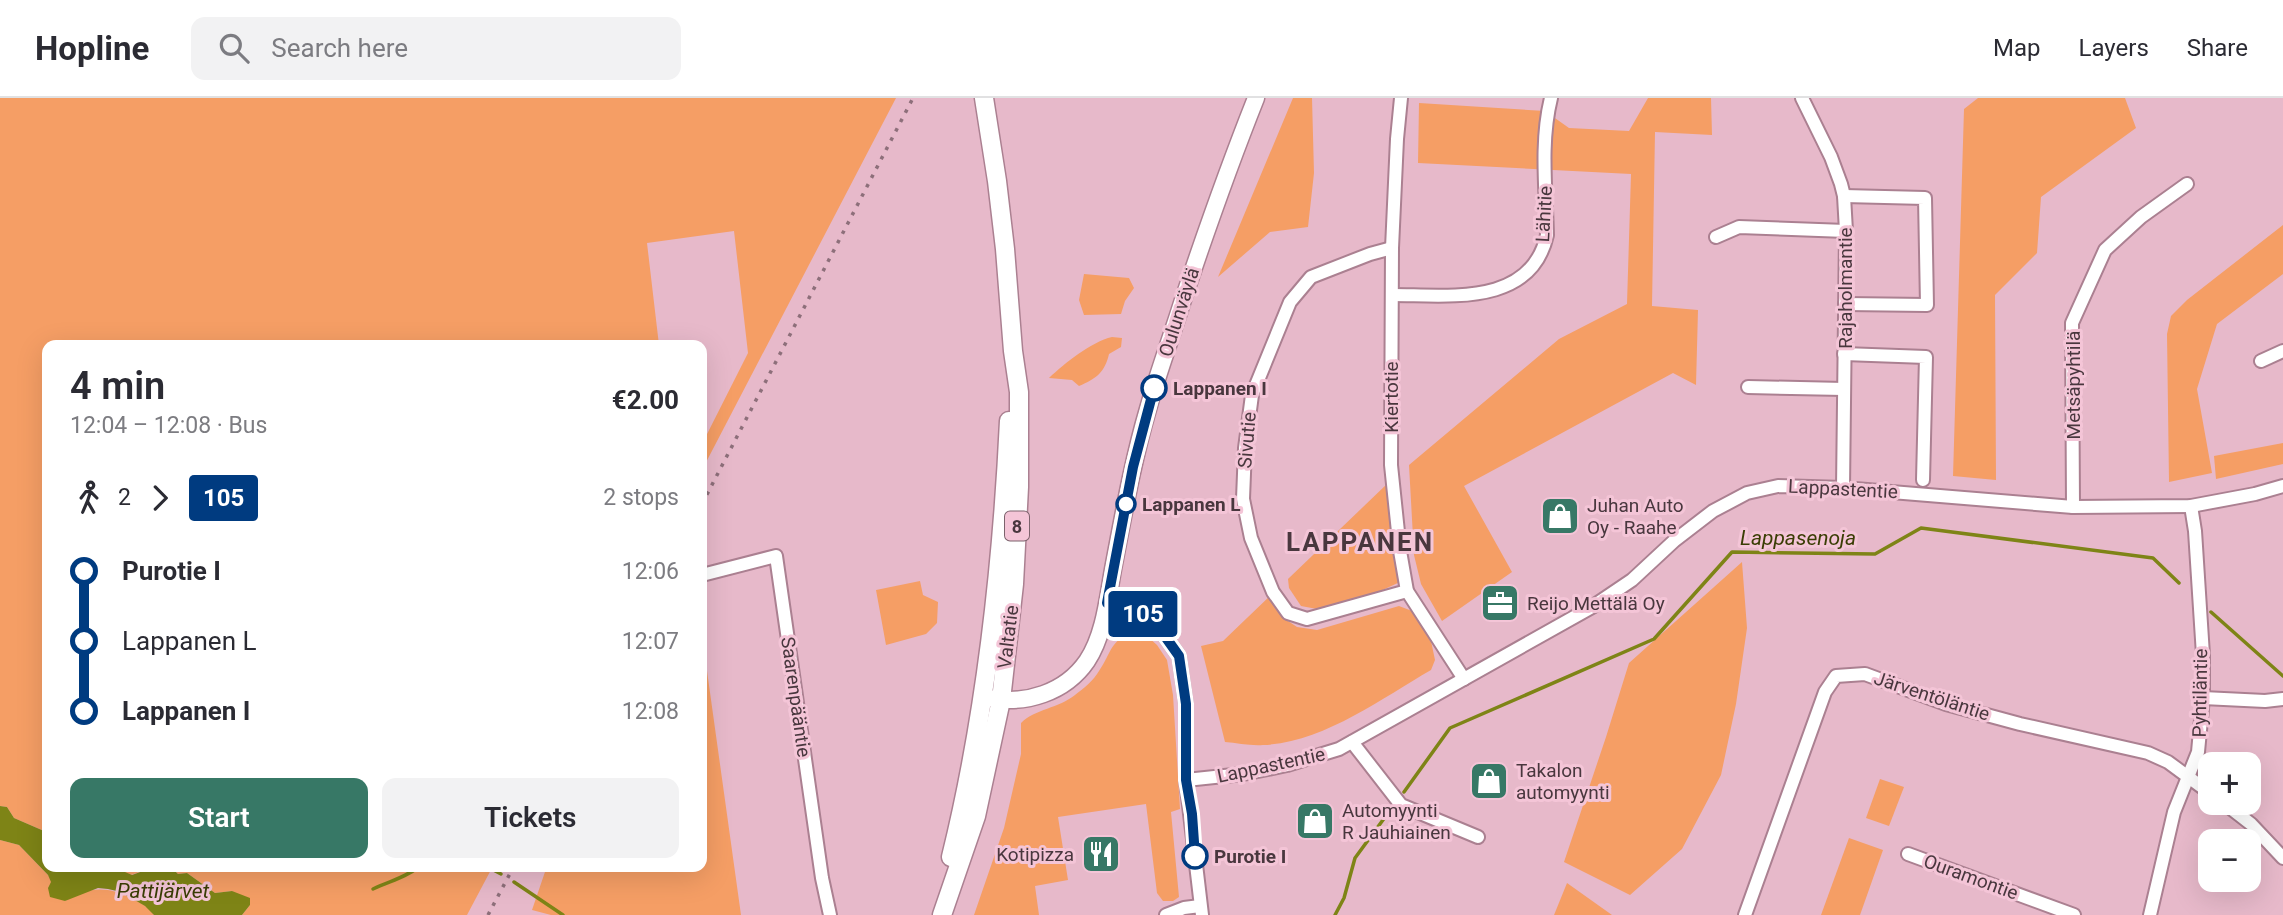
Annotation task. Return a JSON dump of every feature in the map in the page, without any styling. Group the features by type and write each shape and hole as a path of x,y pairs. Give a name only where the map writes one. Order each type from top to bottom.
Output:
{"highway":[{"name":"Valtatie","path":"940,915 976,816 992,698 1014,584 1019,487 1019,392 1005,249 984,98"}],"main road":[{"name":"Oulunväylä","path":"992,698 1036,697 1051,692 1075,675 1096,645 1148,408 1214,206 1256,98"}],"street":[{"name":"Kiertotie","path":"1401,98 1392,248 1391,465 1400,551 1407,591 1464,679"},
{"name":"Lähitie","path":"1392,295 1484,293 1526,274 1537,262 1547,235 1545,136 1551,98"},
{"name":"Rajaholmantie","path":"1802,98 1831,157 1844,197 1846,231 1843,488"},
{"name":"Metsäpyhtilä","path":"2073,507 2072,323 2105,250 2141,217 2187,184"},
{"path":"1844,197 1926,198 1927,305 1845,304"},
{"path":"1716,237 1739,227 1846,231"},
{"name":"Sivutie","path":"1392,248 1311,277 1290,302 1252,395 1245,448 1243,499 1251,538 1273,592 1289,612 1307,619 1407,591"},
{"path":"2261,361 2283,351"},
{"path":"1844,354 1926,357 1923,480"},
{"path":"1748,387 1844,389"},
{"name":"Lappastentie","path":"1186,780 1243,774 1287,765 1339,749 1602,600 1632,580 1713,511 1747,493 1778,486 1843,488 2073,507 2190,506 2256,494 2283,486"},
{"name":"Pyhtiläntie","path":"2150,915 2174,812 2199,752 2203,698 2195,531 2190,506"},
{"name":"Saarenpääntie","path":"707,574 776,556 822,878 830,915"},
{"path":"1107,603 1135,610 1152,618 1179,656 1186,704 1186,780 1201,910 1184,908 1166,915"},
{"name":"Järventöläntie","path":"1745,915 1825,692 1836,676 1865,674 1958,708 2148,753 2168,762 2189,777"},
{"path":"2203,698 2265,701 2283,699"},
{"path":"1352,742 1401,805 1478,837"},
{"path":"2189,777 2198,784"},
{"path":"2239,815 2283,858"},
{"name":"Ouramontie","path":"1908,854 2074,915"}],"shaded area":[{"path":"0,98 896,98 707,460 707,434 748,353 734,231 647,243 658,340 42,340 42,830 14,818 7,807 0,806"},
{"path":"1293,98 1312,98 1314,173 1308,227 1270,232 1218,277"},
{"path":"1648,98 1711,98 1712,135 1655,132 1652,306 1698,310 1696,385 1673,373 1464,486 1512,572 1442,621 1421,584 1414,555 1409,465 1559,339 1627,304 1631,174 1418,163 1419,103 1545,111 1569,128 1629,131"},
{"path":"1978,98 2125,98 2136,128 2041,197 2037,253 1995,295 1996,480 1953,476 1964,109"},
{"path":"2283,225 2283,274 2217,324 2197,389 2212,473 2169,482 2167,334 2171,316 2187,300"},
{"path":"1084,274 1129,278 1134,288 1125,301 1121,314 1084,315 1079,300"},
{"path":"1112,337 1122,338 1121,347 1109,354 1102,370 1090,381 1079,386 1072,380 1049,378 1087,348"},
{"path":"2283,443 2283,464 2216,479 2214,456"},
{"path":"1388,483 1400,582 1376,593 1317,609 1301,606 1289,588 1288,579"},
{"path":"1742,562 1747,628 1736,704 1721,775 1682,849 1630,895 1564,862 1629,663"},
{"path":"920,581 923,595 938,602 937,623 926,634 886,645 876,590"},
{"path":"1272,594 1282,617 1297,627 1317,630 1399,606 1412,611 1431,641 1435,660 1431,670 1350,718 1307,737 1263,745 1225,742 1201,646 1223,641"},
{"path":"1135,632 1148,637 1167,660 1173,695 1180,809 1171,812 1179,897 1173,901 1163,901 1157,893 1146,804 1058,817 1068,880 1035,886 1039,915 974,915 1004,828 1021,754 1021,723 1062,703 1081,690 1097,674 1116,642"},
{"path":"707,671 741,915 551,915 532,910 545,872 707,872"},
{"path":"1880,779 1904,787 1889,826 1866,818"},
{"path":"1849,838 1883,850 1860,915 1821,915"},
{"path":"0,840 19,845 42,872 48,875 65,901 90,890 107,890 139,902 154,915 0,915"},
{"path":"176,872 490,872 467,915 242,915 250,905 232,891 215,893 187,873"},
{"path":"1567,883 1612,915 1554,915"}],"water":[{"name":"Pattijärvet","path":"0,806 7,807 14,818 42,830 42,869 19,845 0,840"},
{"name":"Pattijärvet","path":"45,872 125,872 132,875 140,872 187,873 215,893 232,891 250,898 250,905 242,915 154,915 145,906 121,892 108,889 98,888 65,901 50,897 48,888 51,882"}],"waterway":[{"name":"Lappasenoja","path":"1404,792 1450,728 1654,639 1732,552 1875,554 1921,528 2153,558 2179,583"},
{"name":"Lappasenoja","path":"2211,612 2283,676"},
{"name":"Lappasenoja","path":"1335,915 1344,898 1355,858 1391,809"},
{"path":"373,889 411,872"},
{"path":"497,872 501,874"},
{"path":"514,882 563,915"}],"railway":[{"path":"707,494 913,98"},
{"path":"488,915 511,872"}],"bus line":[{"name":"105","path":"1154,388 1133,467 1107,603 1135,610 1152,618 1179,656 1186,704 1186,780 1195,856"}],"place":[{"name":"Lappanen I","path":"1154,388"},
{"name":"Lappanen L","path":"1126,504"},
{"name":"Juhan Auto Oy - Raahe","path":"1560,516"},
{"name":"Reijo Mettälä Oy","path":"1500,603"},
{"name":"Takalon automyynti","path":"1489,781"},
{"name":"Automyynti R Jauhiainen","path":"1315,821"},
{"name":"Kotipizza","path":"1101,854"},
{"name":"Purotie I","path":"1195,856"}],"district":[{"name":"LAPPANEN","path":"1360,542"}]}
